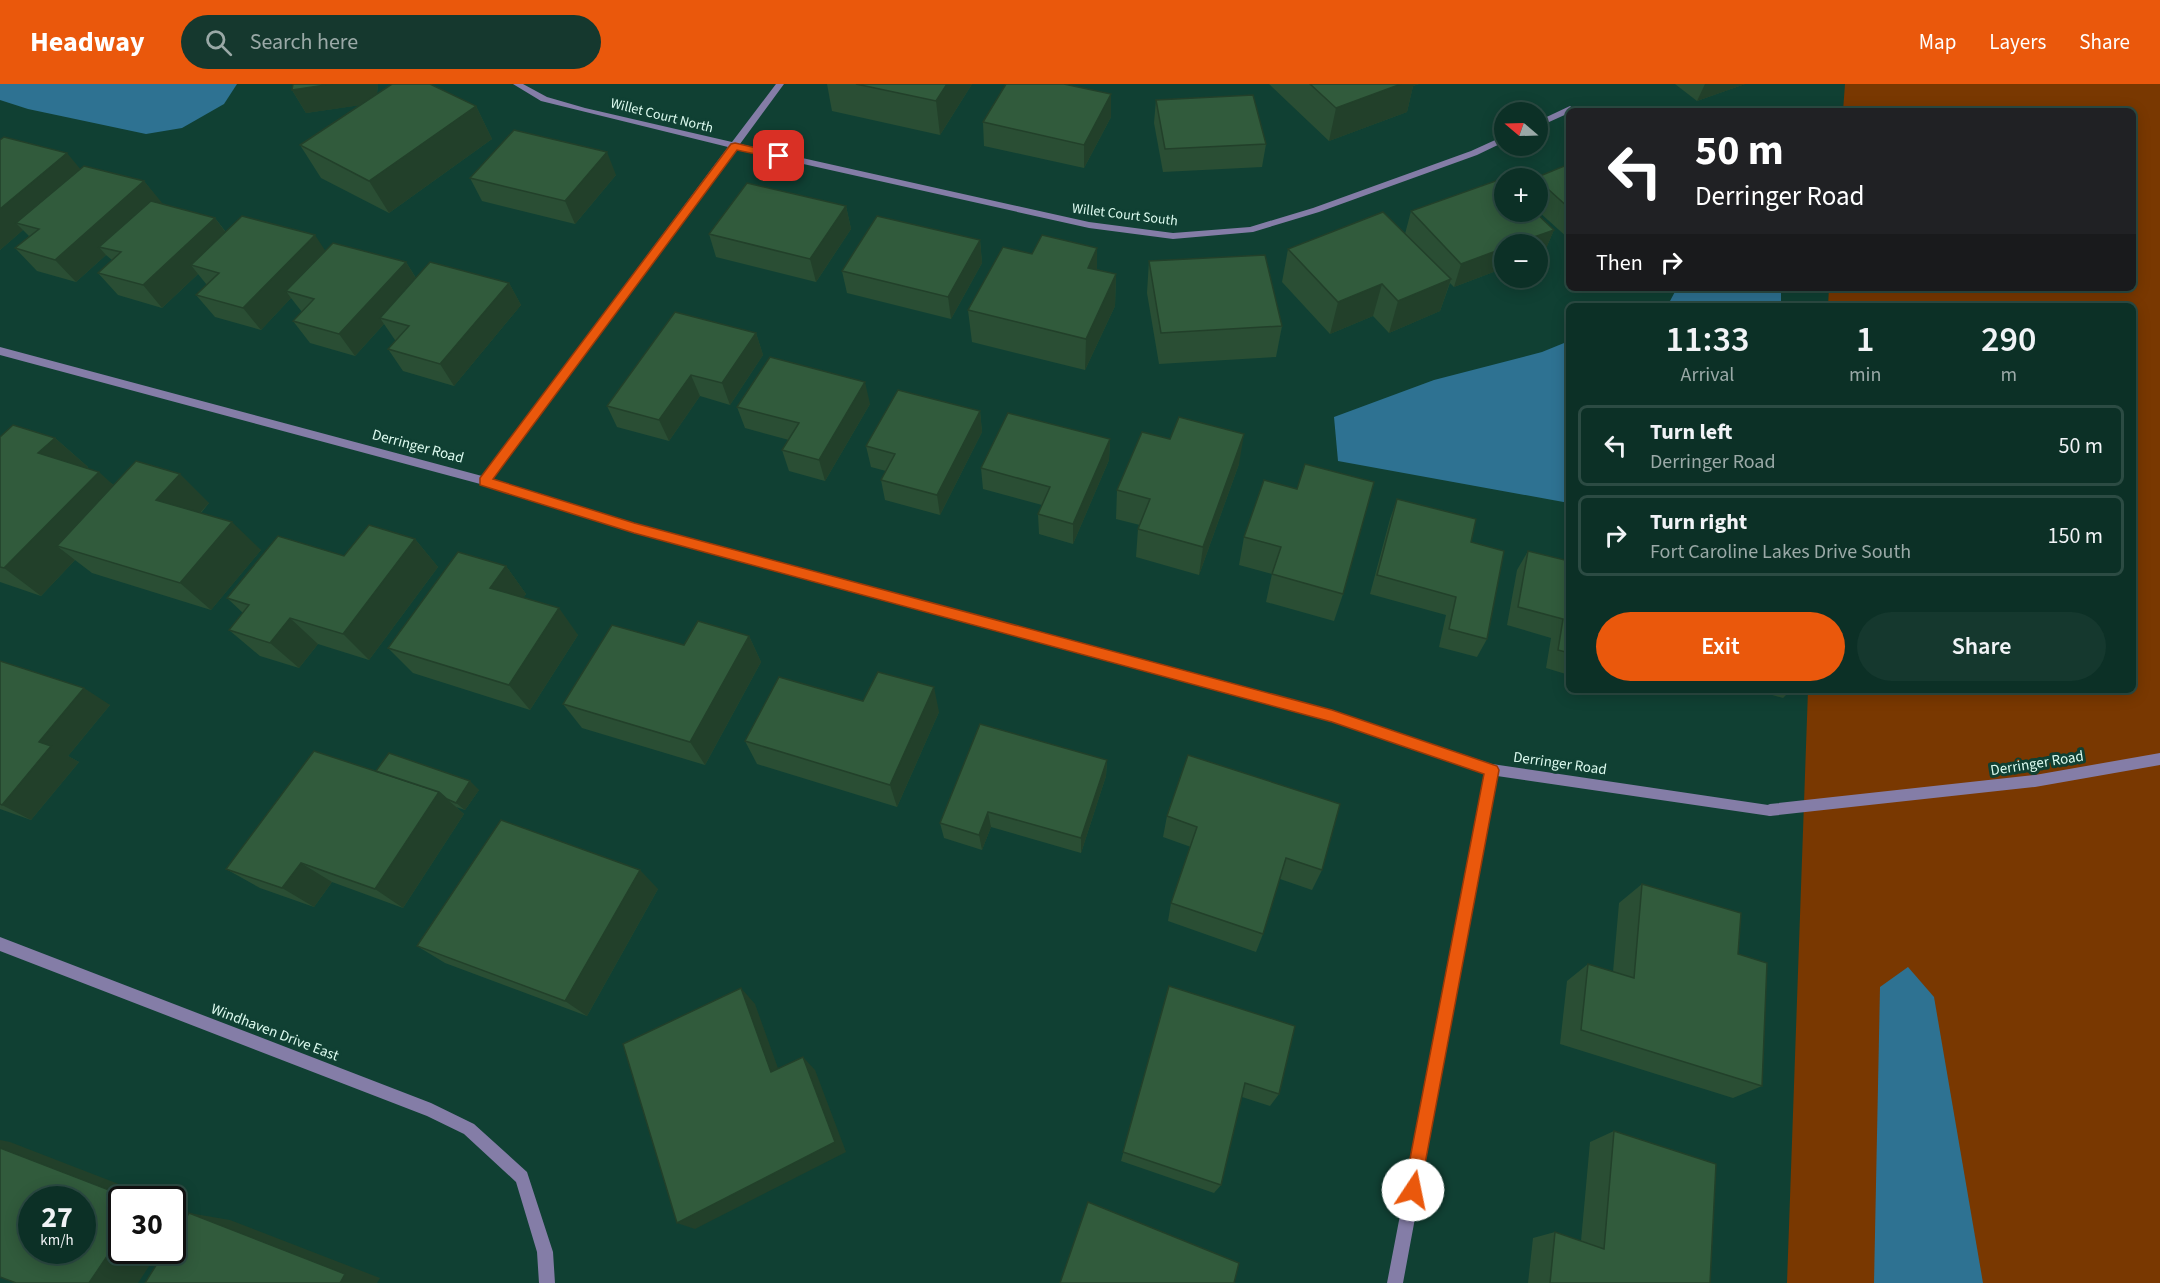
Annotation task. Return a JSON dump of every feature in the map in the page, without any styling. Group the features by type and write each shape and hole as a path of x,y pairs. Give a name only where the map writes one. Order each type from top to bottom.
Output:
{"street":[{"name":"Willet Court North","path":"517,84 554,102 735,146"},
{"path":"484,481 780,84"},
{"path":"1548,120 1566,112"},
{"name":"Willet Court South","path":"735,146 1089,225 1173,236 1250,230 1417,173 1494,143"},
{"name":"Derringer Road","path":"0,351 484,481 634,528 1332,716 1492,770 1770,810 2035,781 2160,759"},
{"path":"1395,1283 1492,770"},
{"name":"Windhaven Drive East","path":"0,944 431,1110 469,1129 522,1177 545,1252 547,1283"}],"shaded area":[{"path":"1845,84 2160,84 2160,1283 1787,1283 1808,693 2136,693 2136,303 1828,303 1829,291 2136,291 2136,108 1843,108"}],"water":[{"path":"0,84 237,84 224,104 182,128 146,134 28,109 0,100"},
{"path":"1675,291 1781,291 1781,303 1665,303 1670,301"},
{"path":"1566,342 1566,502 1338,461 1334,417 1434,380 1542,352"},
{"path":"1908,967 1934,997 1983,1283 1874,1283 1880,987"}],"building":[{"path":"293,84 332,84 292,90"},
{"path":"392,84 430,84 476,106 369,181 300,145"},
{"path":"856,84 947,84 936,101"},
{"path":"1006,84 1064,84 1111,94 1084,145 983,122"},
{"path":"1310,84 1401,84 1336,108"},
{"path":"1253,95 1266,144 1165,149 1156,100"},
{"path":"514,130 607,152 565,201 470,178"},
{"path":"4,137 67,153 0,209 0,140"},
{"path":"1566,165 1566,205 1548,189 1548,173"},
{"path":"84,166 144,181 55,260 15,248 39,229 16,223"},
{"path":"1494,181 1494,222 1546,222 1554,230 1543,234 1494,234 1494,252 1461,264 1411,211"},
{"path":"747,183 846,206 810,259 709,234"},
{"path":"151,201 215,218 143,285 98,273 121,252 99,247"},
{"path":"1383,212 1451,279 1398,301 1382,284 1338,302 1288,249"},
{"path":"242,216 315,235 243,308 196,295 219,273 191,265"},
{"path":"877,216 980,240 948,297 842,271"},
{"path":"1042,235 1097,248 1088,268 1116,274 1086,339 968,310 1003,247 1032,254"},
{"path":"333,243 406,262 339,334 293,321 314,299 286,291"},
{"path":"1265,255 1282,326 1161,333 1149,261"},
{"path":"430,262 509,283 440,364 388,349 409,326 380,318"},
{"path":"675,312 756,333 722,383 691,375 659,420 607,406"},
{"path":"770,357 865,382 819,460 782,450 799,423 737,407"},
{"path":"898,390 980,411 937,495 881,480 895,454 866,446"},
{"path":"1008,413 1110,439 1073,524 1038,514 1050,487 981,468"},
{"path":"1179,417 1244,434 1203,547 1138,529 1150,499 1117,490 1142,432 1170,439"},
{"path":"13,425 55,438 38,453 99,472 4,568 0,567 0,437"},
{"path":"136,461 180,474 156,500 232,522 180,583 57,546"},
{"path":"1305,464 1374,482 1343,594 1272,574 1281,547 1244,537 1264,480 1297,489"},
{"path":"1397,499 1476,519 1471,542 1504,551 1487,639 1449,629 1456,597 1377,575"},
{"path":"369,525 415,539 343,634 290,618 270,643 229,630 249,605 227,598 278,536 344,556"},
{"path":"1528,551 1566,560 1566,652 1558,650 1563,619 1518,607"},
{"path":"458,552 506,566 490,588 559,608 509,685 388,648"},
{"path":"698,621 749,636 690,742 563,704 612,625 684,645"},
{"path":"0,661 84,688 39,742 51,746 2,805 0,804"},
{"path":"878,672 934,687 890,785 745,741 779,677 863,701"},
{"path":"980,724 1107,760 1081,838 988,812 979,835 940,823"},
{"path":"314,751 439,792 375,889 301,863 282,888 226,869"},
{"path":"389,753 470,781 456,803 439,792 376,771"},
{"path":"1188,755 1340,804 1322,870 1286,858 1263,934 1171,903 1197,827 1167,816"},
{"path":"501,820 640,870 565,1001 417,946"},
{"path":"1642,884 1741,913 1738,954 1767,963 1762,1086 1581,1030 1588,964 1634,978"},
{"path":"1169,986 1295,1026 1279,1094 1245,1083 1221,1185 1123,1152"},
{"path":"741,988 771,1072 803,1057 835,1142 677,1223 623,1044"},
{"path":"1614,1131 1716,1164 1710,1283 1550,1283 1555,1232 1604,1249"},
{"path":"0,1148 108,1190 108,1255 89,1283 16,1283 0,1277"},
{"path":"1088,1202 1239,1263 1234,1283 1060,1283"},
{"path":"189,1213 345,1274 340,1283 145,1283 157,1264 186,1264 186,1218"}],"route":[{"path":"779,156 735,146 484,481 634,528 1332,716 1492,770 1413,1190"}]}
